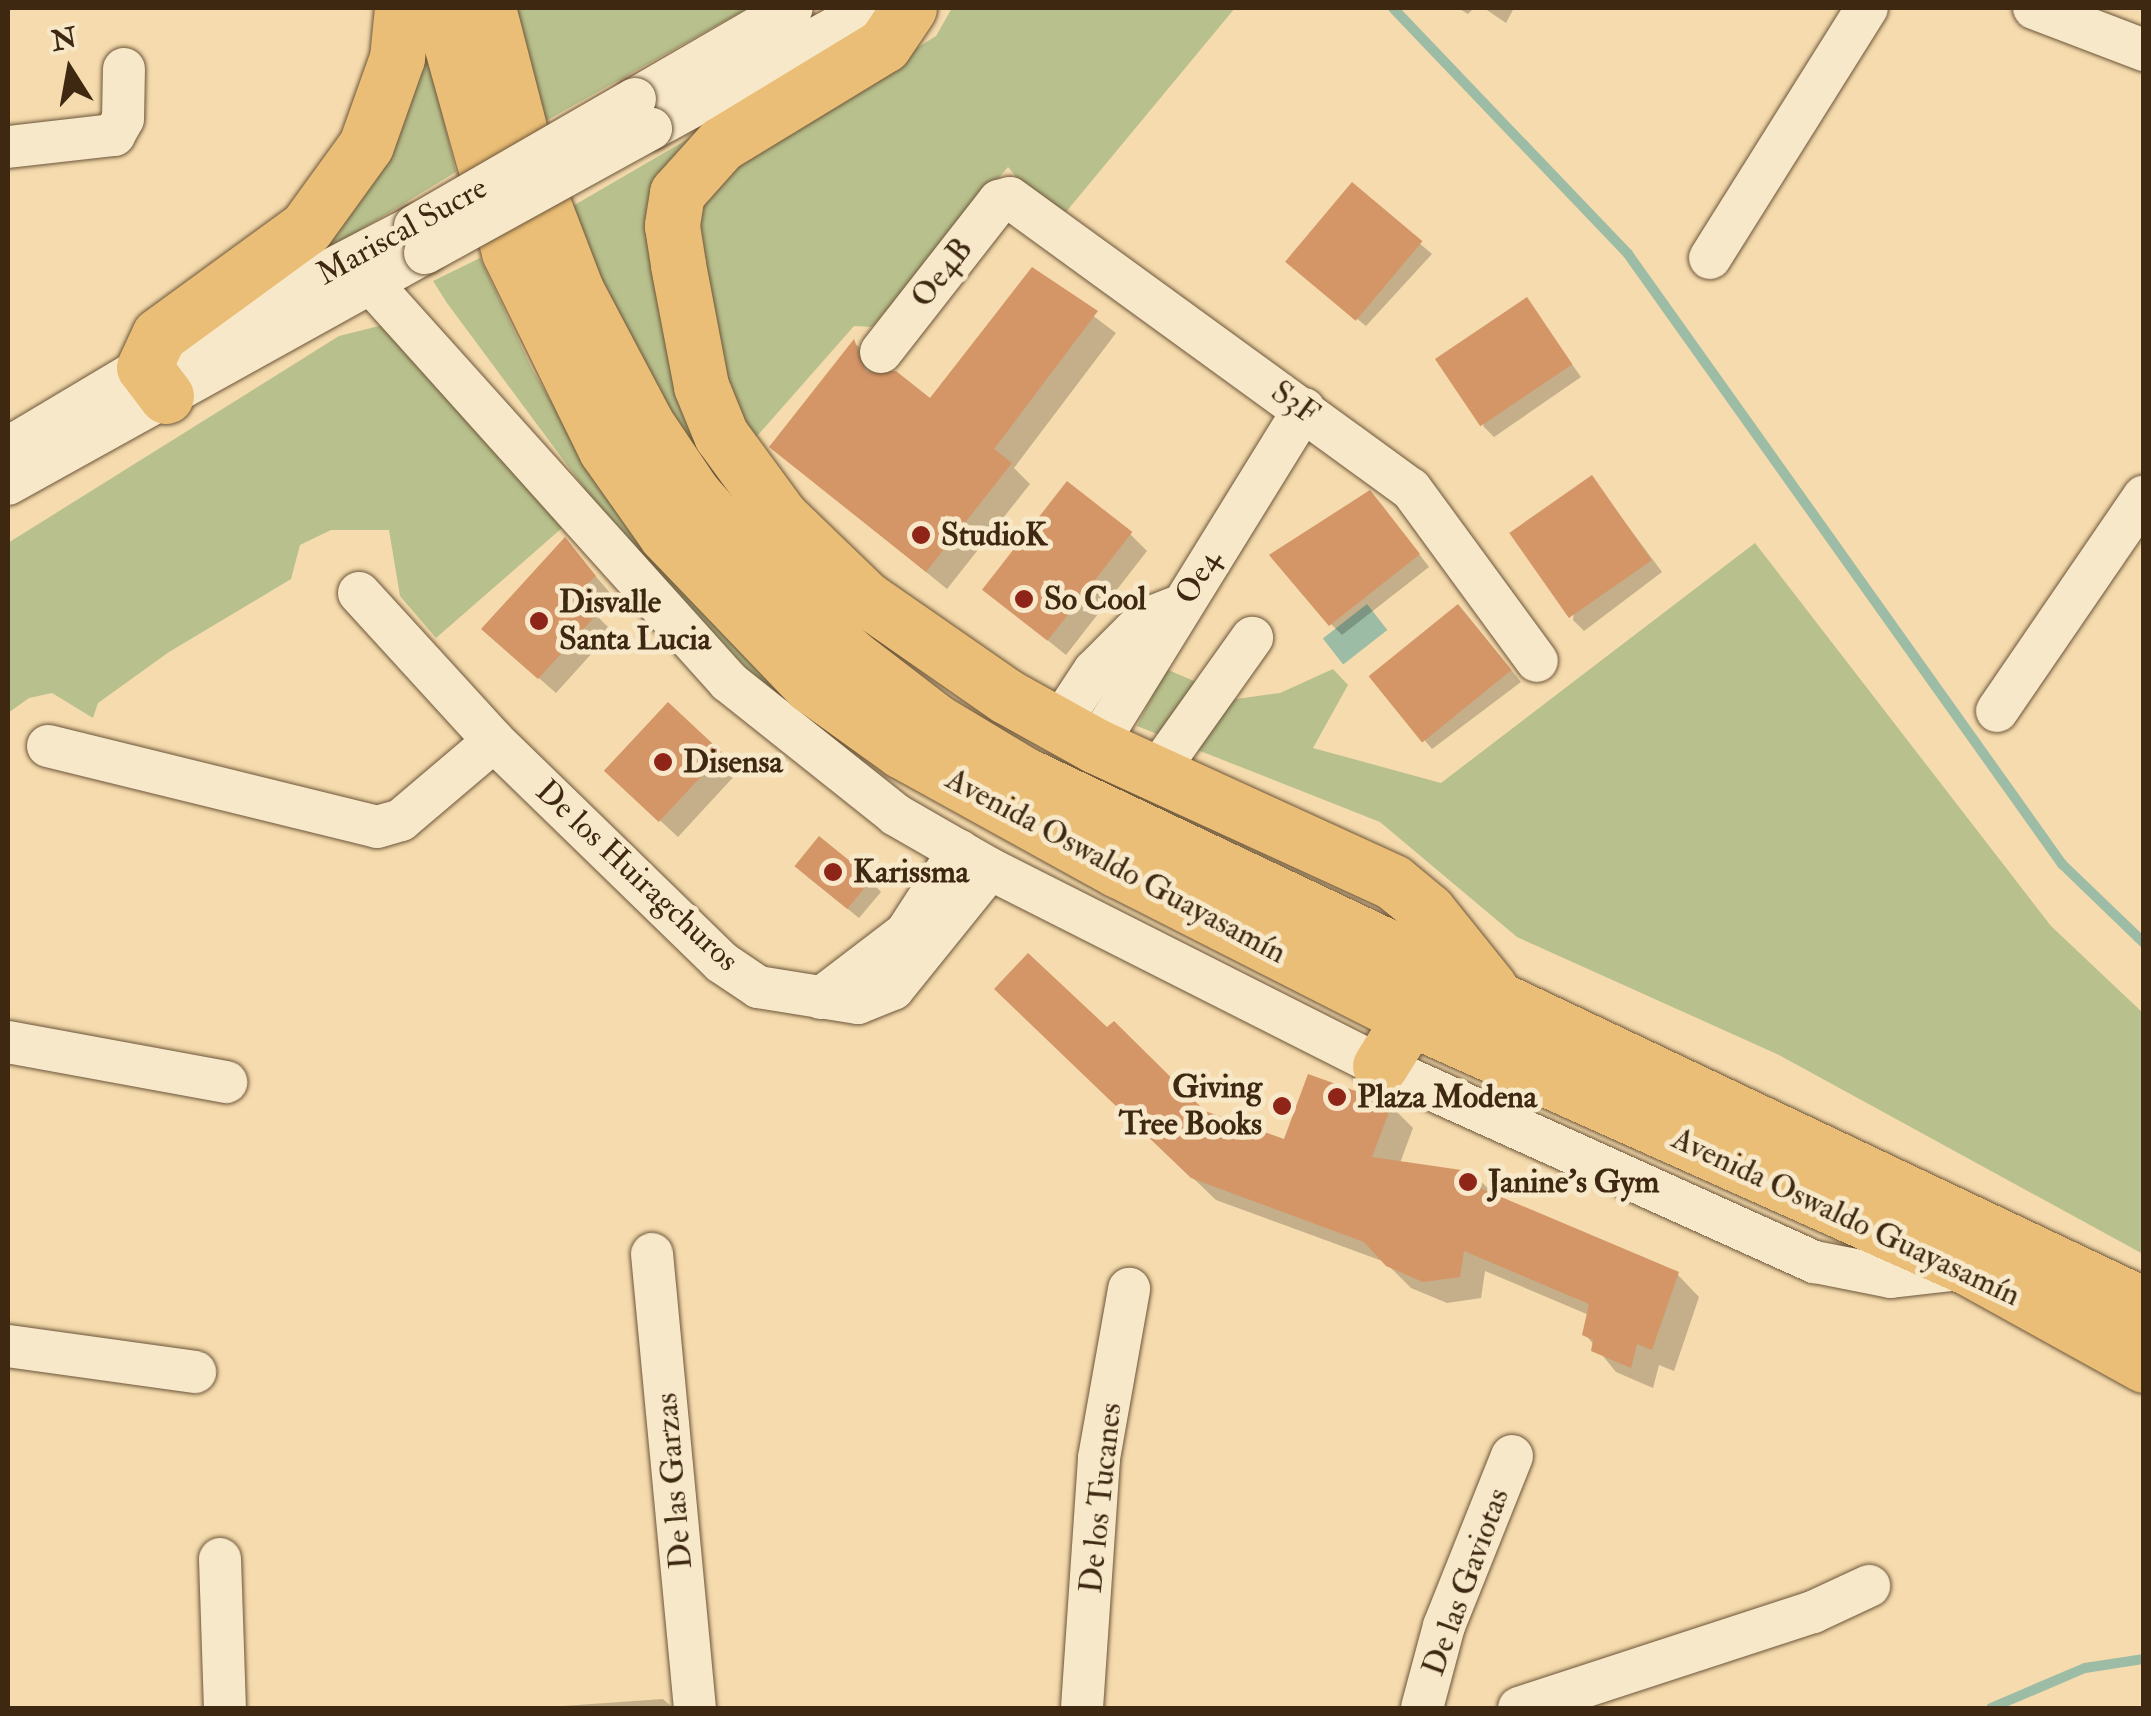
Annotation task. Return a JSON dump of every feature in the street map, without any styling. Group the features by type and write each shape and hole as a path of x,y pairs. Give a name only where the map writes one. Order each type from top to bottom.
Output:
{"main road":[{"path":"155,381 159,335 306,228 340,188 383,103 402,8"},
{"name":"Avenida Oswaldo Guayasamín","path":"441,8 509,252 547,339 606,450 666,536 730,608 810,685 917,760 992,806 1410,1018 1968,1268 2144,1365"},
{"name":"Avenida Oswaldo Guayasamín","path":"488,8 530,170 600,339 694,493 776,588 935,721 1024,774 2144,1304"},
{"path":"910,8 884,45 721,144 677,193 672,226 701,386 739,462 833,570 992,686 1078,735 1393,882 1428,911 1498,998"},
{"path":"1380,1066 1410,1018"}],"street":[{"name":"Mariscal Sucre","path":"8,448 155,381 420,240 644,114 792,8"},
{"path":"644,114 872,8"},
{"path":"1710,258 1868,8"},
{"path":"2034,8 2144,50"},
{"path":"8,147 114,135 124,120 124,69"},
{"name":"Oe4B","path":"882,352 1005,196"},
{"name":"S3F","path":"1005,196 1304,409 1420,498 1537,661"},
{"path":"360,273 729,682 896,815 974,860 1380,1066 1815,1262 1891,1276 1968,1268"},
{"name":"Mariscal Sucre","path":"8,484 155,381"},
{"name":"Oe4","path":"1078,735 1166,642 1177,608 1304,409"},
{"path":"1997,711 2144,496"},
{"name":"De los Huiragchuros","path":"359,593 494,741 721,962 758,986 858,1002 893,989 974,860"},
{"path":"1156,773 1252,638"},
{"path":"48,746 376,827 401,820 494,741"},
{"path":"8,1042 226,1082"},
{"name":"De las Garzas","path":"652,1254 696,1708"},
{"name":"De los Tucanes","path":"1082,1708 1100,1458 1129,1289"},
{"path":"8,1346 195,1372"},
{"name":"De las Gaviotas","path":"1422,1708 1444,1626 1512,1456"},
{"path":"220,1559 225,1708"},
{"path":"1519,1708 1813,1612 1869,1586"}],"shaded area":[{"path":"417,8 456,172 273,283"},
{"path":"511,8 748,8 542,123"},
{"path":"952,8 1235,8 1056,224 1008,167 872,327 854,326 750,444 724,382 693,188 936,36"},
{"path":"700,132 674,352 710,475 658,399 613,313 571,207"},
{"path":"480,258 532,369 599,482 795,695 772,696 599,508 447,303 433,281"},
{"path":"399,321 562,528 436,638 400,596 389,530 331,530 300,545 291,579 169,652 98,703 93,718 52,693 29,698 8,713 8,543 339,336"},
{"path":"1755,543 2051,926 2143,1013 2143,1254 1779,1055 1517,937 1380,822 1137,726 1166,669 1236,699 1280,693 1333,669 1348,685 1313,748 1441,783"},
{"path":"1367,604 1387,630 1343,664 1323,638"}],"building":[{"path":"1352,182 1422,241 1356,321 1285,262"},
{"path":"1032,267 1098,311 994,449 1012,463 926,572 769,447 854,339 866,372 896,371 930,398"},
{"path":"1527,297 1572,364 1480,426 1435,359"},
{"path":"1592,475 1652,560 1569,618 1509,533"},
{"path":"1067,481 1132,532 1047,641 982,590"},
{"path":"1370,490 1420,554 1329,626 1269,555"},
{"name":"Disvalle Santa Lucia","path":"565,537 596,576 576,594 598,613 538,679 481,629"},
{"path":"1458,604 1511,670 1422,742 1369,676"},
{"name":"Disensa","path":"668,702 723,753 659,822 604,771"},
{"name":"Karissma","path":"819,836 872,879 847,909 794,866"},
{"path":"1028,953 1107,1027 1114,1021 1205,1111 1284,1139 1308,1074 1392,1104 1372,1157 1475,1172 1473,1185 1679,1272 1652,1350 1637,1344 1631,1368 1591,1351 1593,1340 1582,1335 1589,1304 1464,1251 1460,1277 1423,1282 1386,1266 1364,1242 1191,1178 994,989"}],"waterway":[{"path":"1393,8 1628,254 2062,864 2144,943"},
{"path":"1991,1708 2085,1668 2144,1659"}],"place":[{"name":"StudioK","path":"921,535"},
{"name":"So Cool","path":"1024,599"},
{"name":"Disvalle Santa Lucia","path":"539,621"},
{"name":"Disensa","path":"663,762"},
{"name":"Karissma","path":"833,872"},
{"name":"Plaza Modena","path":"1337,1097"},
{"name":"Giving Tree Books","path":"1282,1106"},
{"name":"Janine's Gym","path":"1468,1182"}]}
